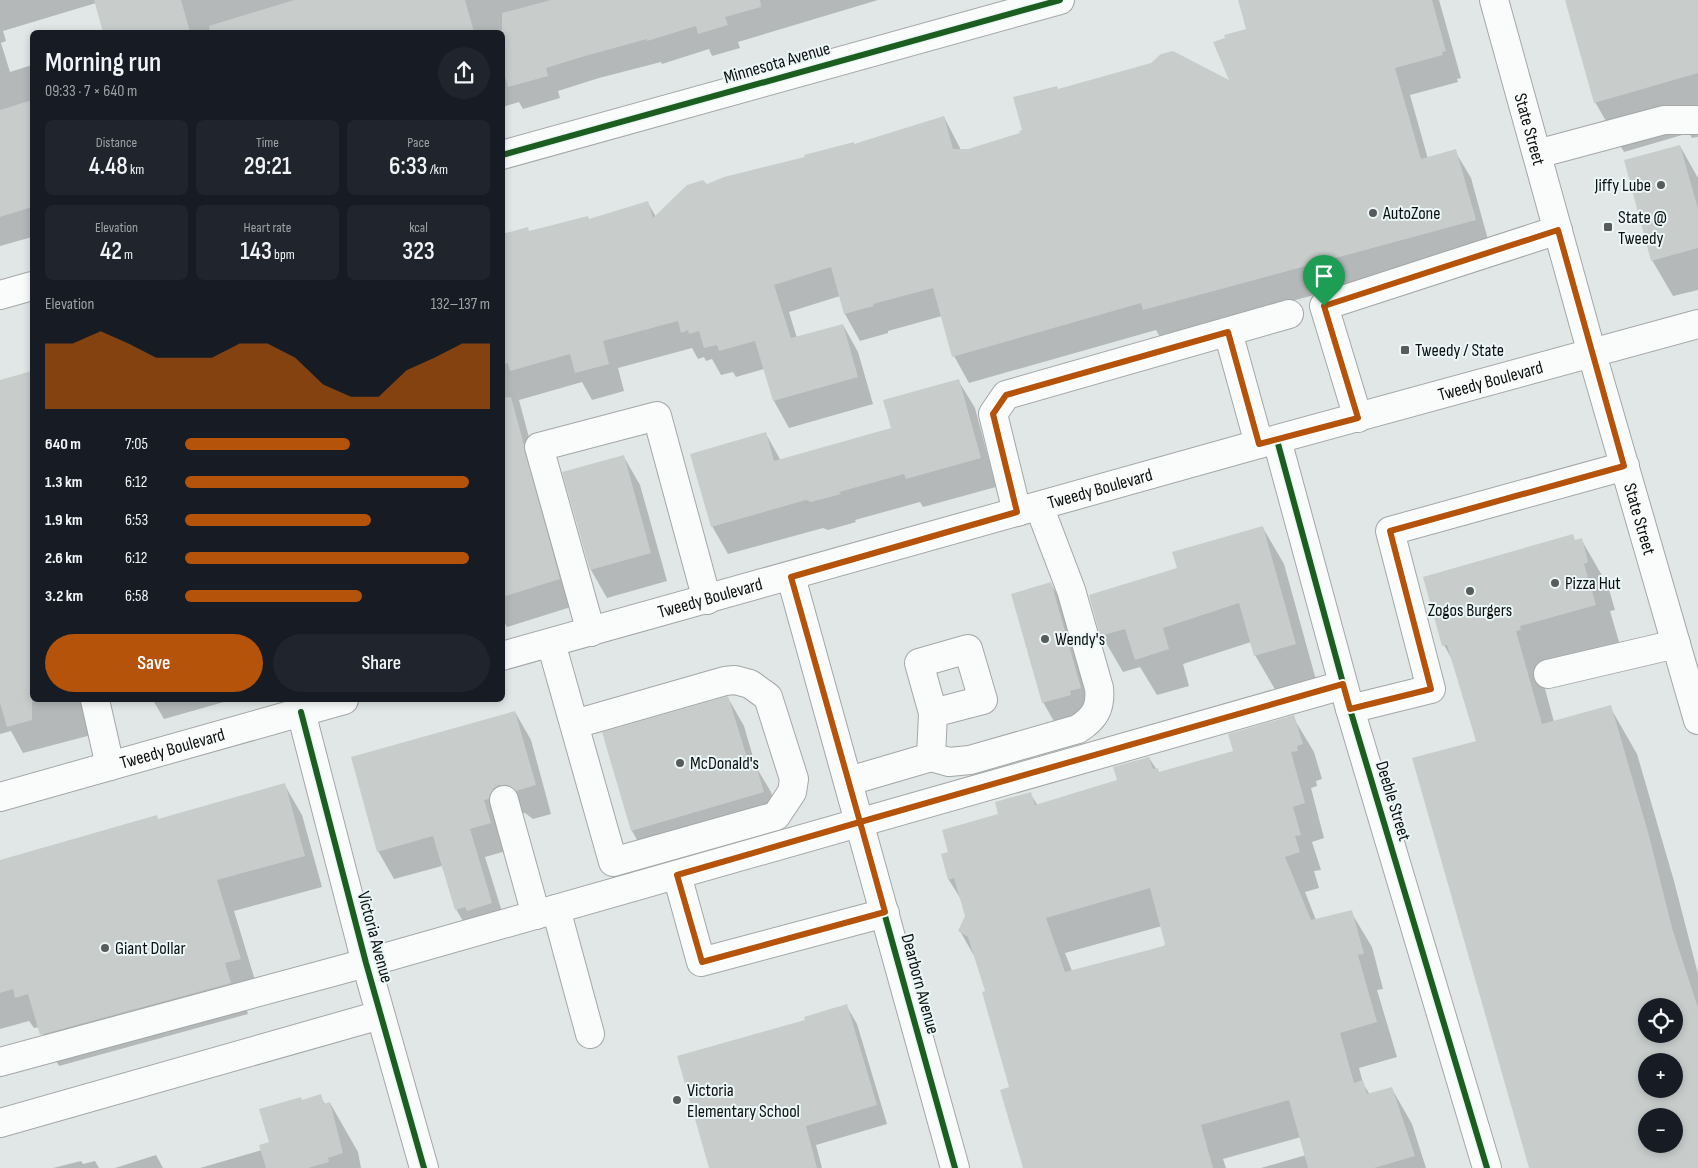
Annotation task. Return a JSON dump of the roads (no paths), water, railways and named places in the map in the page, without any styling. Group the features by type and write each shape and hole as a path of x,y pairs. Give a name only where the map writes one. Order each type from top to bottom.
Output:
{"street":[{"name":"Minnesota Avenue","path":"505,154 1060,0"},
{"name":"State Street","path":"1494,0 1592,354 1698,720"},
{"path":"1537,154 1664,120 1698,120"},
{"path":"1358,418 1324,306 1558,230"},
{"path":"0,295 30,287"},
{"path":"849,781 931,757 949,762 970,760 1078,729 1090,722 1097,712 1100,700 1098,688 1071,590 1028,509 993,414 1006,395 1289,314"},
{"name":"Tweedy Boulevard","path":"505,655 1698,324"},
{"name":"Deeble Street","path":"1228,332 1268,442 1488,1168"},
{"path":"591,632 539,447 656,416 707,600"},
{"path":"0,1062 366,963 860,822 1346,697 1431,689 1390,531 1624,466"},
{"name":"Dearborn Avenue","path":"791,577 955,1168"},
{"path":"551,643 613,862 776,816 792,792 794,780 768,697 750,684 735,680 725,681 575,724"},
{"path":"1548,674 1676,644"},
{"path":"95,702 110,766"},
{"name":"Tweedy Boulevard","path":"0,797 110,766 286,710 332,702"},
{"name":"Victoria Avenue","path":"286,710 366,963 424,1168"},
{"path":"931,757 933,714"},
{"path":"504,800 590,1034"},
{"path":"677,875 702,962 885,912"},
{"path":"0,1124 380,1015"}],"place":[{"name":"Jiffy Lube","path":"1661,185"},
{"name":"AutoZone","path":"1373,213"},
{"name":"State @ Tweedy","path":"1608,227"},
{"name":"Tweedy / State","path":"1405,350"},
{"name":"Pizza Hut","path":"1555,583"},
{"name":"Zogos Burgers","path":"1470,591"},
{"name":"Wendy's","path":"1045,639"},
{"name":"McDonald's","path":"680,763"},
{"name":"Giant Dollar","path":"105,948"},
{"name":"Victoria Elementary School","path":"677,1100"}]}
